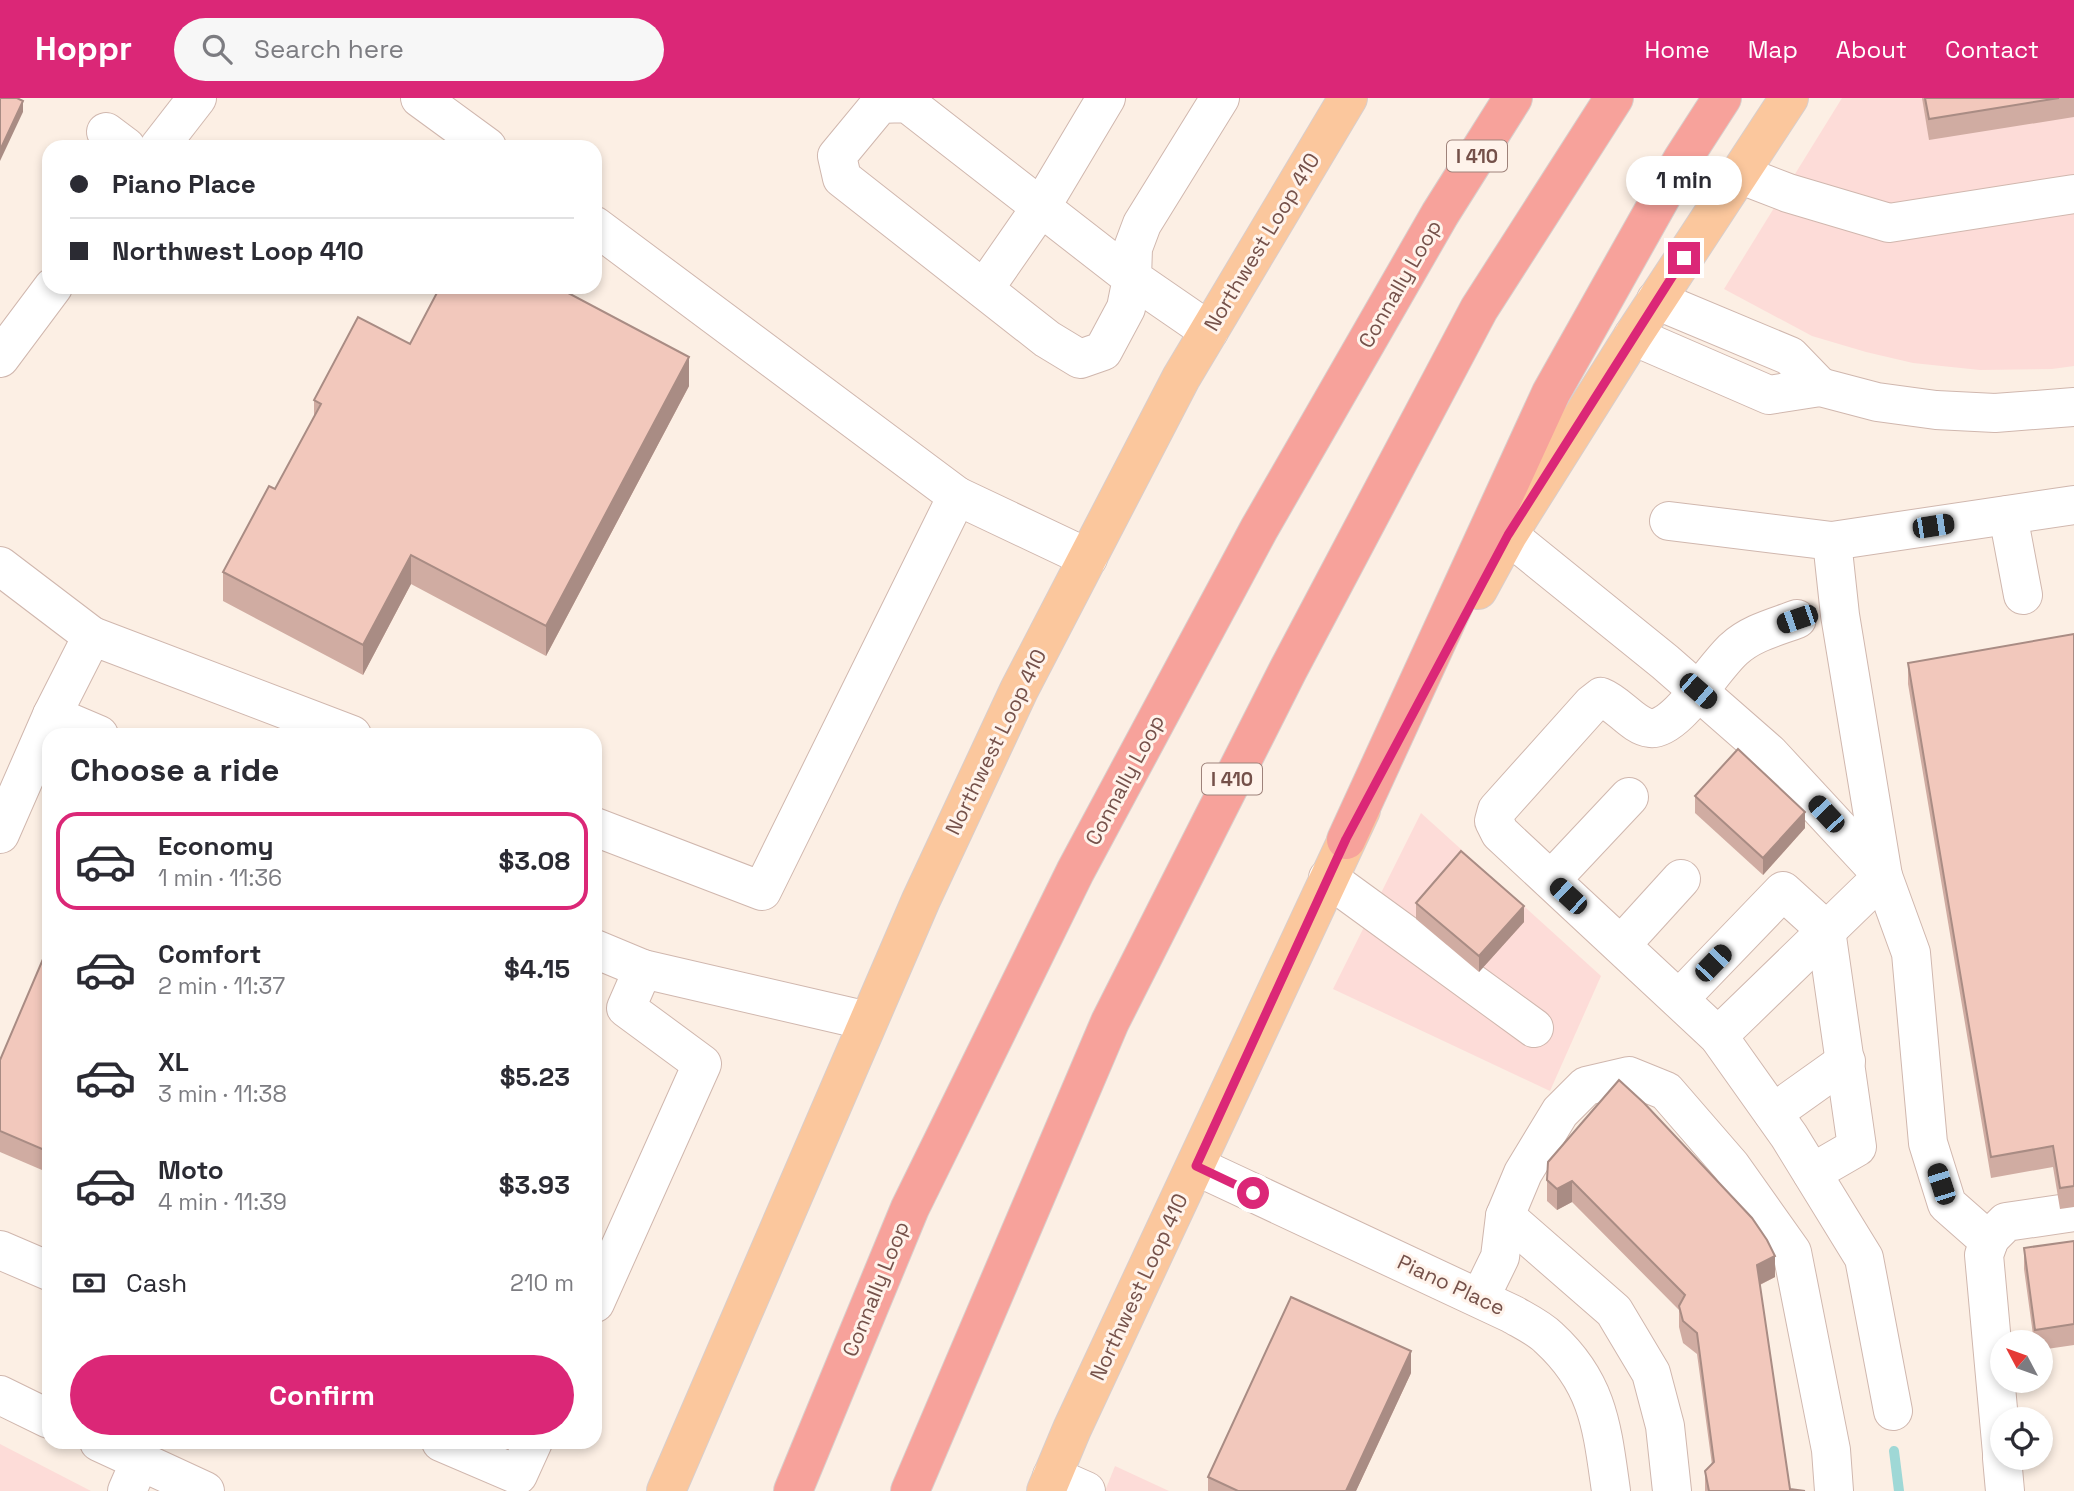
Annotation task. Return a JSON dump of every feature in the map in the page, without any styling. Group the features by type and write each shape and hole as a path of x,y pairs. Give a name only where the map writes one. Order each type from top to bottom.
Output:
{"highway":[{"name":"Connally Loop","path":"793,1491 909,1208 1075,872 1259,529 1440,214 1513,98"},
{"name":"I 410","path":"910,1491 1110,1022 1287,670 1479,309 1614,98"},
{"path":"1346,839 1550,393 1682,160 1722,98"}],"main road":[{"name":"Northwest Loop 410","path":"666,1491 921,900 1019,690 1181,378 1348,98"},
{"name":"Northwest Loop 410","path":"1049,1483 1346,839 1508,535 1656,300 1789,98"}],"street":[{"path":"164,140 197,98"},
{"path":"419,98 478,140"},
{"path":"984,289 1041,207 1106,98"},
{"path":"1209,331 1132,278 907,103 880,104 837,156 842,178 1047,339 1080,359 1103,351 1126,308 1132,278 1133,247 1142,224 1220,98"},
{"path":"1739,174 1788,193 1889,223 2074,194"},
{"path":"602,231 957,496 1088,558"},
{"path":"0,358 48,294"},
{"path":"1656,300 1790,356 1820,387"},
{"path":"1633,336 1769,395 1820,387 1877,402 1936,410 1995,413 2074,407"},
{"path":"602,830 762,891 957,496"},
{"path":"1669,521 1832,541 2074,505"},
{"path":"2008,515 2023,595"},
{"path":"1508,535 1769,753 1883,876"},
{"path":"1832,541 1840,615 1883,876 1911,953 1928,1143 1947,1204 1989,1241"},
{"path":"0,566 92,636 334,728"},
{"path":"1797,619 1764,631 1734,648 1664,726 1653,729 1641,726 1614,702 1601,697 1497,810 1494,821 1500,833 1718,1036 1773,1114 1864,1258 1893,1411"},
{"path":"46,728 92,636"},
{"path":"52,715 83,728"},
{"path":"0,834 42,738"},
{"path":"1551,880 1629,797"},
{"path":"1718,1036 1883,876"},
{"path":"1328,878 1534,1028"},
{"path":"1621,945 1681,879"},
{"path":"1679,999 1783,891 1826,930 1857,1147 1812,1173"},
{"path":"602,952 643,970 868,1021"},
{"path":"602,1287 702,1064 626,1008 643,970"},
{"path":"1773,1114 1846,1061"},
{"path":"1480,1298 1500,1257 1505,1216 1523,1173 1560,1112 1586,1086 1629,1076 1666,1091 1731,1166 1792,1252 1831,1450 1835,1491"},
{"name":"Piano Place","path":"1196,1166 1480,1298 1548,1337 1582,1376 1602,1422 1611,1491"},
{"path":"1998,1407 1984,1255 1989,1241 2006,1222 2074,1212"},
{"path":"1505,1216 1614,1311 1651,1373 1665,1426 1672,1491"},
{"path":"0,1250 42,1268"},
{"path":"0,1395 42,1416"},
{"path":"106,1449 133,1476 205,1491"},
{"path":"457,1449 518,1475 530,1449"},
{"path":"2003,1470 2005,1491"},
{"path":"1049,1483 1086,1491"}],"shaded area":[{"path":"1842,98 2074,98 2074,366 1980,370 1913,363 1812,336 1724,289"},
{"path":"1421,813 1601,976 1550,1091 1333,989"},
{"path":"0,1444 91,1491 0,1491"},
{"path":"1115,1466 1169,1491 1105,1491"}],"building":[{"path":"0,98 17,98 23,101 0,150"},
{"path":"1925,98 2059,98 1929,119"},
{"path":"436,294 570,294 689,357 546,626 411,555 363,645 223,572 269,486 275,489 321,404 314,400 358,317 410,344"},
{"path":"2074,634 2074,1186 2060,1188 2053,1146 1991,1157 1908,663"},
{"path":"1738,749 1805,812 1763,858 1695,796"},
{"path":"1461,851 1524,906 1479,956 1416,903"},
{"path":"42,961 42,1149 0,1131 0,1060"},
{"path":"1619,1080 1752,1218 1775,1256 1757,1265 1790,1489 1805,1491 1709,1491 1705,1471 1714,1462 1697,1333 1683,1321 1679,1306 1685,1295 1572,1181 1557,1189 1547,1180 1548,1162"},
{"path":"2074,1241 2074,1324 2035,1330 2024,1248"},
{"path":"1291,1297 1411,1351 1346,1491 1238,1491 1208,1477"}],"waterway":[{"path":"1894,1451 1899,1491"}],"route":[{"path":"1253,1193 1196,1166 1346,839 1508,535 1684,258"}]}
